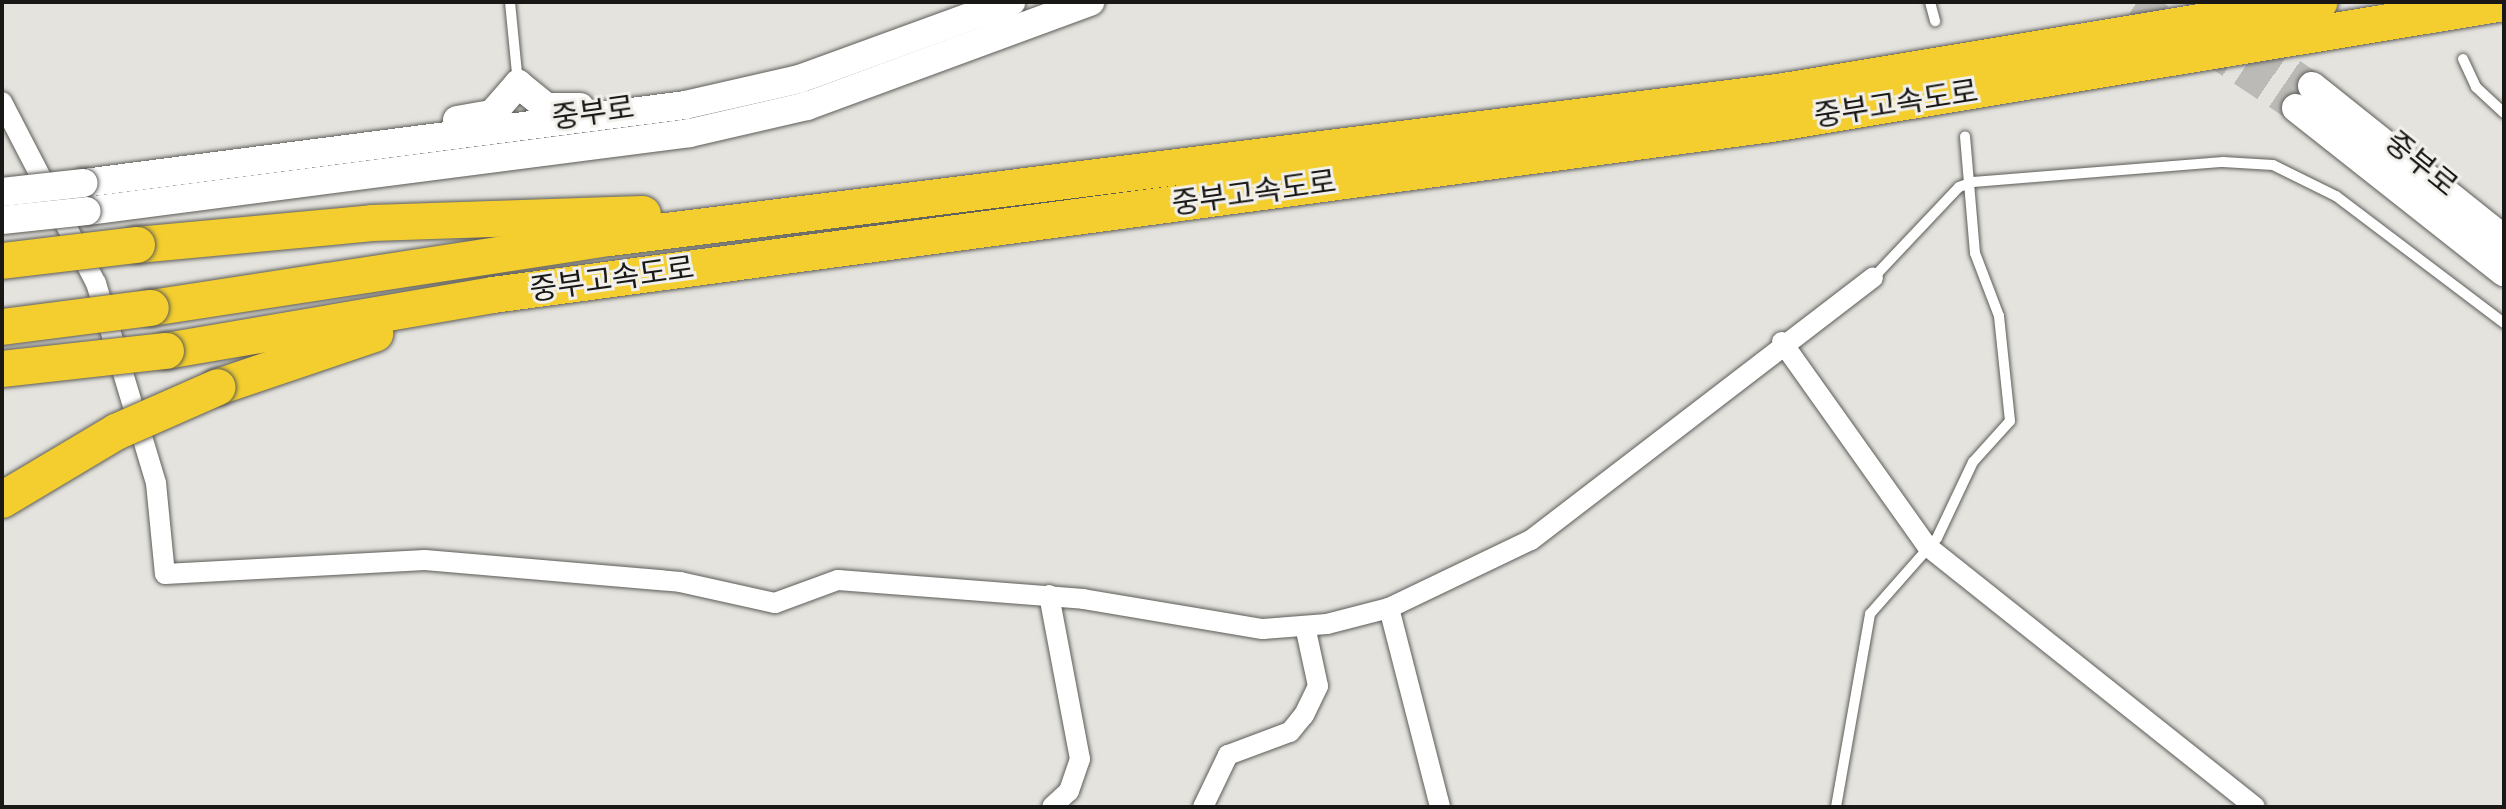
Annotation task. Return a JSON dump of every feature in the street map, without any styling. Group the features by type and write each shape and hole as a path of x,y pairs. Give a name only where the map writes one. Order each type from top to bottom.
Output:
{"highway":[{"name":"중부고속도로","path":"2,327 865,206 1778,92 2320,2"},
{"name":"중부고속도로","path":"2,369 166,351 531,290 1772,124 2504,3"},
{"path":"2,261 372,223 865,206"},
{"path":"2,500 116,432 218,387 531,290"}],"main road":[{"name":"중부로","path":"86,197 273,160 685,105 799,79 1011,2"},
{"name":"중부로","path":"86,197 690,133 807,106 1090,2"},
{"path":"273,160 367,132 492,114 518,84 546,107 685,105"},
{"name":"중부로","path":"2504,239 2304,97 2504,272"},
{"path":"2,192 86,197"},
{"path":"2,220 86,197"}],"street":[{"path":"2,102 96,283 156,483 165,574 425,560 680,582 775,603 838,580 1049,595 1263,629 1305,626 1389,608 1455,581 1577,510 1782,342 1873,278"},
{"path":"1782,342 1927,546 2255,807"},
{"path":"1049,595 1080,759 1069,791 1052,807"},
{"path":"1389,608 1440,807"},
{"path":"1203,807 1228,755 1290,732 1304,715 1318,686 1305,626"}],"lane":[{"path":"510,2 518,84"},
{"path":"1930,2 1935,21"},
{"path":"2463,59 2476,87 2504,113"},
{"path":"1836,807 1870,614 1955,511 1973,462 2010,421 2013,402 1999,316 1975,253 1973,182 1965,136"},
{"path":"1873,278 1959,187 1973,182 2223,162 2273,165 2336,196 2504,323"}],"tunnel":[{"path":"2137,2 2296,108"},
{"path":"2188,2 2312,86"}]}
